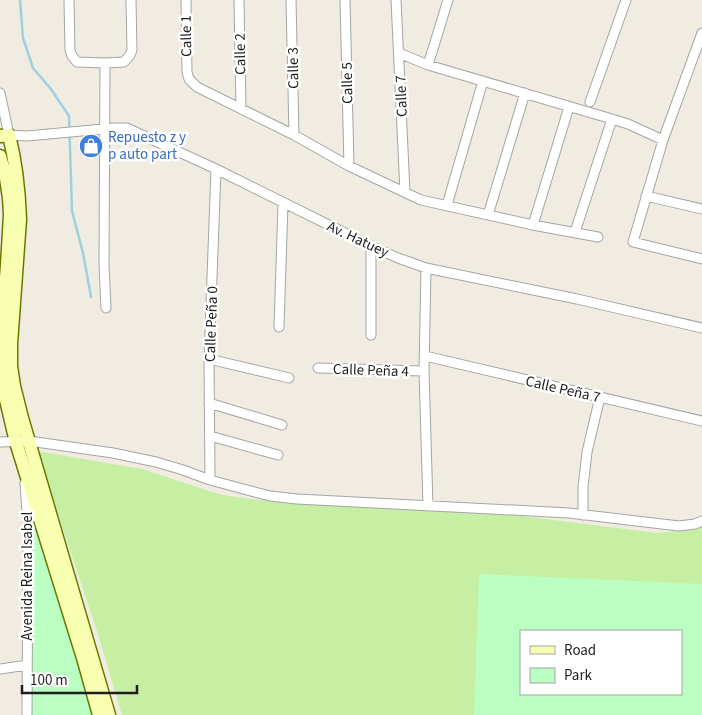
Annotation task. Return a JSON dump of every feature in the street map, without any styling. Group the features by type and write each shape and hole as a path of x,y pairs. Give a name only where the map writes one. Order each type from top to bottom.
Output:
{"main road":[{"path":"5,141 16,173 19,199 20,219 10,366 23,441 24,467 99,715"},
{"path":"0,156 10,198 5,216 7,265 1,338 3,387 23,441 109,715"}],"street":[{"path":"69,0 70,50 72,56 78,62 105,63 124,62 130,55 132,50 131,0"},
{"name":"Calle 1","path":"186,0 187,72 189,80 197,87 241,108"},
{"name":"Calle 2","path":"239,0 241,108"},
{"name":"Calle 3","path":"291,0 294,136"},
{"name":"Calle 5","path":"345,0 349,166"},
{"name":"Calle 7","path":"396,0 404,192"},
{"path":"428,65 448,0"},
{"path":"590,102 626,0"},
{"path":"702,33 699,53 663,140 633,242 702,259"},
{"path":"399,54 428,65 628,124 663,140"},
{"path":"105,63 104,265 106,308"},
{"path":"447,205 483,81"},
{"path":"0,93 5,141"},
{"path":"488,215 525,93"},
{"path":"533,225 569,107"},
{"path":"241,108 349,166 421,200 533,225 598,237"},
{"path":"575,232 612,119"},
{"name":"Av. Hatuey","path":"5,141 27,136 127,128 216,169 371,246 426,268 577,299 702,328"},
{"name":"Calle Peña 0","path":"210,480 209,359 216,169"},
{"path":"646,196 702,209"},
{"path":"279,327 283,203"},
{"path":"371,246 371,335"},
{"path":"426,268 424,371 428,506"},
{"name":"Calle Peña 7","path":"425,356 702,421"},
{"path":"209,359 289,378"},
{"name":"Calle Peña 4","path":"318,368 424,371"},
{"path":"582,515 587,452 600,397"},
{"path":"210,403 282,425"},
{"path":"210,436 278,454"},
{"path":"0,442 23,441 114,453 156,462 210,480 270,496 569,513 678,526 695,524 702,521"},
{"name":"Avenida Reina Isabel","path":"24,467 28,526 27,715"},
{"path":"0,669 27,665"}],"green space":[{"path":"37,451 142,469 222,495 259,500 394,509 490,512 657,533 697,529 702,526 702,715 122,715 96,628"},
{"path":"31,521 35,522 95,715 31,715"},
{"path":"479,574 702,584 702,715 474,715"}],"waterway":[{"path":"20,0 23,38 33,68 51,89 69,116 72,211 83,253 91,297"}],"place":[{"name":"Repuesto z y p auto part","path":"91,146"}]}
